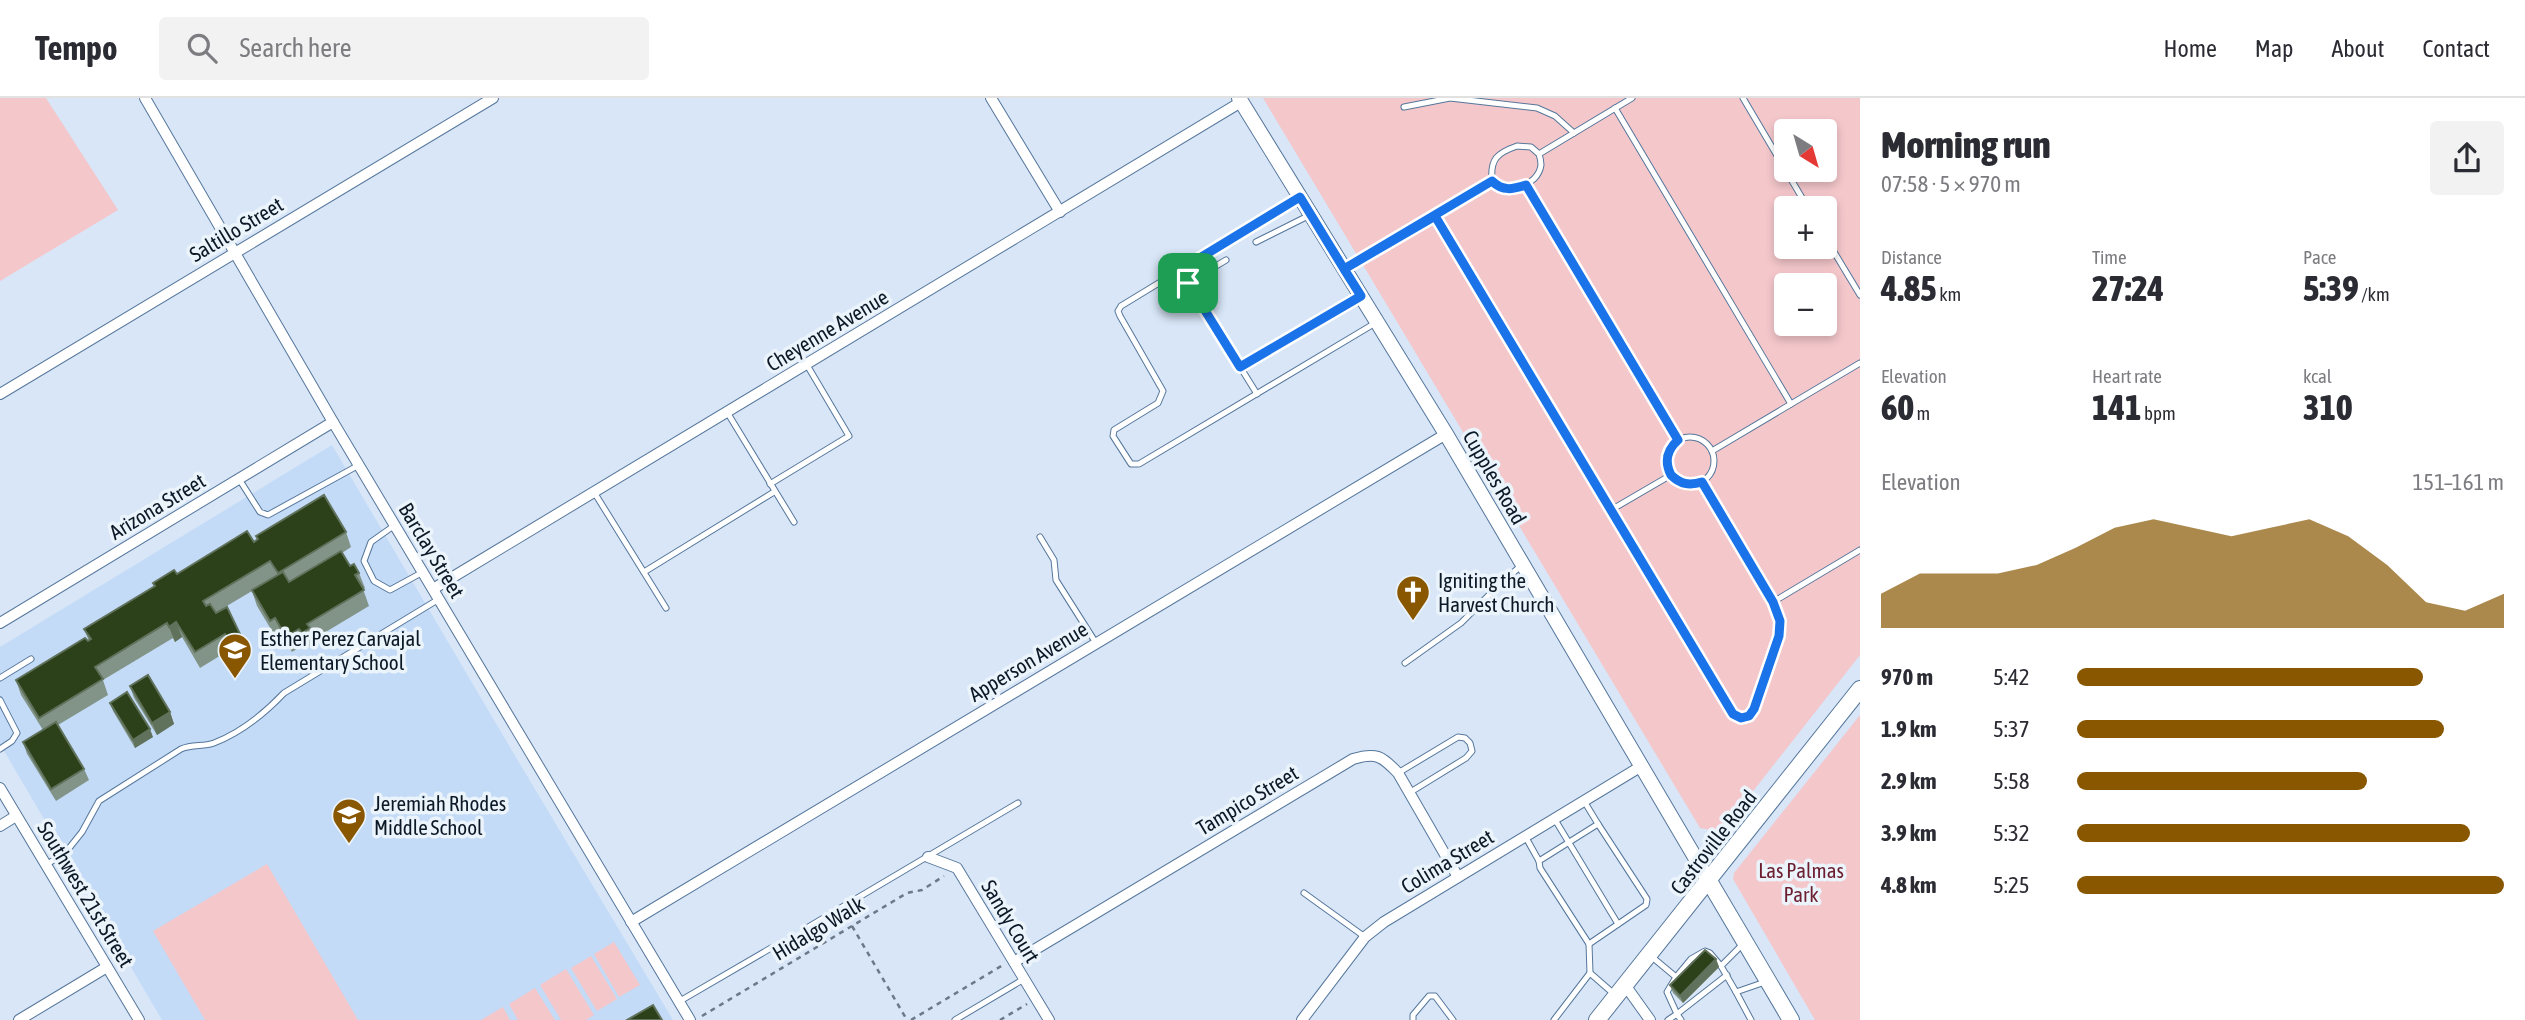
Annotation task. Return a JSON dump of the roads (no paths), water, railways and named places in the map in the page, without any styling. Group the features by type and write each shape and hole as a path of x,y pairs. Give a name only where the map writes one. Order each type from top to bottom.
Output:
{"main road":[{"name":"Castroville Road","path":"1597,1020 1860,689"},
{"path":"1709,881 1791,1020"}],"street":[{"name":"Barclay Street","path":"145,98 333,422 690,1020"},
{"name":"Saltillo Street","path":"0,394 493,98"},
{"path":"991,98 1060,212"},
{"name":"Cheyenne Avenue","path":"436,594 594,492 1060,212 1240,100"},
{"name":"Cupples Road","path":"1240,100 1446,434 1709,881"},
{"name":"Arizona Street","path":"0,623 333,422"},
{"name":"Apperson Avenue","path":"631,922 1446,434"},
{"name":"Tampico Street","path":"1013,961 1353,759 1371,755 1382,758 1398,773 1458,877"},
{"name":"Colima Street","path":"1302,1020 1365,937 1384,922 1640,767"},
{"name":"Southwest 21st Street","path":"0,788 139,1020"},
{"path":"0,826 16,816"},
{"name":"Sandy Court","path":"928,857 957,868 1049,1020"},
{"path":"19,1020 107,967"},
{"path":"1621,991 1650,1020"}],"lane":[{"path":"1404,107 1450,98 1537,108 1555,116 1574,133"},
{"path":"1539,154 1632,98"},
{"path":"1743,98 1801,196"},
{"path":"1615,108 1791,404"},
{"path":"1517,146 1531,147 1539,154 1541,165 1537,174 1526,185 1512,189 1499,188 1492,181 1491,168 1504,150 1517,146"},
{"path":"1344,269 1492,181"},
{"path":"1526,185 1678,440"},
{"path":"1300,197 1121,306 1118,311 1163,391 1158,403 1114,430 1113,436 1132,464 1139,464 1377,322"},
{"path":"1256,242 1311,215"},
{"path":"1435,216 1733,714 1741,718 1749,716 1754,709 1779,636 1780,621 1773,602 1702,482"},
{"path":"1837,257 1860,295"},
{"path":"1188,283 1226,261"},
{"path":"1180,270 1256,394"},
{"path":"1240,367 1361,296"},
{"path":"1712,451 1860,363"},
{"path":"770,484 849,436 807,365"},
{"path":"727,412 794,523"},
{"path":"1693,437 1701,440 1712,451 1713,468 1702,482 1685,484 1671,475 1666,460 1668,452 1678,440 1693,437"},
{"path":"239,479 260,512 268,515 359,465"},
{"path":"1611,510 1671,475"},
{"path":"594,492 666,608"},
{"path":"644,572 774,492"},
{"path":"395,525 371,542 364,561 374,581 390,590 423,572"},
{"path":"1041,537 1054,560 1056,580 1096,643"},
{"path":"1773,602 1860,550"},
{"path":"1405,663 1461,623 1522,565"},
{"path":"46,865 66,852 82,832 99,802 181,750 194,744 213,743 233,732 268,709 284,693 436,594"},
{"path":"0,678 31,659"},
{"path":"0,700 17,733 12,741 0,749"},
{"path":"1398,773 1458,737 1465,738 1470,743 1472,751 1466,758 1409,793"},
{"path":"1584,800 1647,899 1646,905 1589,944"},
{"path":"805,929 1018,803"},
{"path":"1554,818 1618,924"},
{"path":"1539,861 1598,824"},
{"path":"1525,836 1540,868 1589,944 1590,973 1554,1020"},
{"path":"1304,893 1365,937"},
{"path":"1721,966 1745,943"},
{"path":"678,1002 771,948"},
{"path":"1679,1017 1667,992 1688,962 1705,951 1721,966 1751,1020"},
{"path":"1650,955 1683,983"},
{"path":"1688,962 1696,970"},
{"path":"1590,973 1621,991"},
{"path":"1668,1020 1679,1017 1696,995 1727,975"},
{"path":"955,1020 1024,979"},
{"path":"1706,980 1713,986"},
{"path":"1736,992 1768,981"},
{"path":"1413,1020 1413,1015 1429,996 1435,996 1453,1020"}],"place":[{"name":"Igniting the Harvest Church","path":"1413,622"},
{"name":"Esther Perez Carvajal Elementary School","path":"235,680"},
{"name":"Jeremiah Rhodes Middle School","path":"349,845"}],"park label":[{"name":"Las Palmas Park","path":"1801,882"}]}
